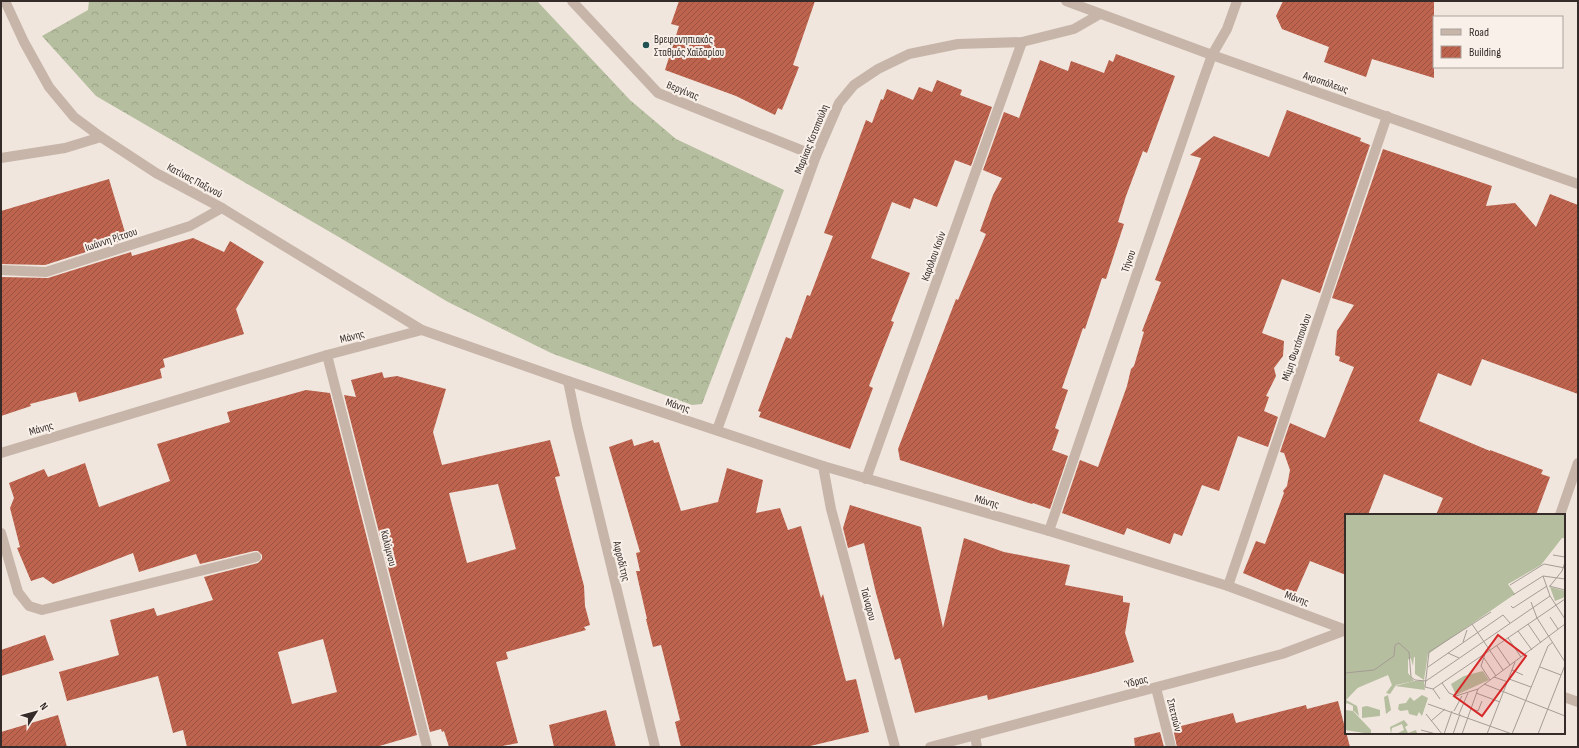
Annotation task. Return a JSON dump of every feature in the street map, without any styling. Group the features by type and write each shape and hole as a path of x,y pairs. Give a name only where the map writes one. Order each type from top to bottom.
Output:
{"street":[{"name":"Κατίνας Παξινού","path":"5,1 24,42 50,87 74,117 101,137 156,173 222,208 422,330"},
{"name":"Βεργίνας","path":"572,1 658,93 816,156"},
{"name":"Ακροπόλεως","path":"1066,1 1212,55 1578,184"},
{"name":"Τήνου","path":"1049,531 1202,83 1212,55 1227,29 1237,1"},
{"name":"Μαρίκας Κοτοπούλη","path":"717,430 816,156 834,114 845,94 854,85 878,69 909,54 958,44 1022,42 1074,28 1100,14"},
{"name":"Καρόλου Κούν","path":"866,479 1022,42"},
{"name":"Μίμη Φωτόπουλου","path":"1228,586 1387,116"},
{"path":"1,158 66,148 101,137"},
{"name":"Ιωάννη Ρίτσου","path":"1,270 46,272 190,226 222,208"},
{"name":"Μάνης","path":"1,453 327,355 422,330 568,381 823,466 1049,531 1228,586 1345,630"},
{"name":"Καλύμνου","path":"327,355 427,747"},
{"name":"Αφροδίτης","path":"568,381 577,425 655,747"},
{"path":"1560,514 1578,463"},
{"name":"Ταίναρου","path":"823,466 831,509 895,747"},
{"path":"1,533 18,592 29,606 42,610 256,557"},
{"name":"Ύδρας","path":"930,747 1282,654 1345,630"},
{"name":"Σπετσών","path":"1156,688 1171,747"},
{"path":"1565,697 1578,702"},
{"path":"975,736 978,747"}],"green space":[{"path":"89,1 537,1 630,100 676,139 784,190 702,404 692,405 551,353 448,302 96,96 42,36 88,10"}],"building":[{"path":"679,1 815,1 793,65 799,67 782,110 778,108 775,115 736,96 665,70 679,26 671,24"},
{"path":"1283,1 1434,1 1434,78 1372,59 1366,77 1324,62 1329,47 1282,29 1276,16"},
{"path":"1116,54 1175,76 1147,153 1143,151 1126,196 1118,222 1124,224 1106,279 1102,278 1085,329 1083,328 1062,388 1068,390 1055,428 1059,430 1052,450 1068,456 1050,509 900,460 898,449 956,299 958,300 986,234 980,231 993,195 1002,178 983,170 1004,112 1019,118 1040,60 1068,71 1071,61 1104,73 1109,60 1113,62"},
{"path":"937,80 962,90 960,95 992,107 971,166 955,160 937,207 914,198 910,209 892,202 871,258 910,273 891,321 894,322 869,386 873,388 850,449 759,417 761,412 758,411 786,337 791,339 807,295 810,296 833,236 824,233 866,120 872,123 881,99 883,100 887,89 913,100 919,87 932,92"},
{"path":"1287,110 1361,138 1360,141 1370,145 1320,293 1282,279 1262,333 1284,341 1283,356 1274,368 1276,376 1266,396 1269,397 1264,411 1278,417 1268,447 1238,436 1219,491 1202,485 1182,536 1174,533 1170,544 1127,528 1124,535 1062,513 1080,460 1098,467 1127,386 1131,369 1134,366 1144,332 1142,331 1161,282 1155,280 1201,158 1190,155 1214,136 1269,157"},
{"path":"1383,149 1492,186 1486,206 1515,203 1536,227 1550,194 1578,205 1578,394 1482,359 1471,386 1438,373 1419,421 1490,451 1543,470 1541,474 1550,477 1536,514 1436,514 1443,498 1384,474 1368,514 1345,514 1345,575 1310,561 1295,595 1243,573 1256,541 1265,544 1284,493 1283,491 1287,486 1290,470 1284,453 1280,452 1290,423 1325,438 1354,367 1339,361 1340,357 1335,355 1337,331 1354,305 1332,298"},
{"path":"109,179 127,239 45,265 1,264 1,211"},
{"path":"193,238 224,252 230,241 264,262 236,309 244,334 163,359 165,367 160,369 162,378 79,402 76,392 30,404 31,406 1,416 1,277 48,278 131,252 132,256"},
{"path":"382,372 384,378 397,376 446,389 433,432 442,465 550,440 560,476 555,477 584,586 585,606 590,625 584,627 586,630 506,652 508,659 496,662 518,743 497,747 449,747 444,731 442,732 441,729 430,732 344,395 356,397 351,380","holes":["498,484 516,549 467,563 449,493"]},
{"path":"306,390 330,393 417,735 376,747 187,747 183,730 173,733 158,676 67,701 59,672 119,655 110,620 154,608 157,616 213,600 204,577 258,563 262,559 262,555 258,551 254,551 200,564 196,554 139,572 133,553 53,584 43,577 31,581 17,548 20,547 10,508 14,498 9,483 44,469 48,477 85,463 99,507 170,481 157,444 230,422 227,412","holes":["323,639 337,692 292,704 278,652"]},
{"path":"632,439 634,446 653,440 654,443 659,442 681,511 718,502 727,468 763,480 756,513 780,508 788,530 801,526 821,598 823,594 846,681 856,679 869,732 806,747 681,747 675,722 680,720 661,645 653,647 646,619 636,571 640,571 636,553 640,552 609,447"},
{"path":"850,505 921,527 943,628 964,538 1004,552 1070,565 1065,585 1123,596 1123,602 1130,603 1125,633 1134,662 988,700 987,695 915,713 900,658 895,660 876,593 864,543 848,548 843,528"},
{"path":"45,635 54,660 1,676 1,650"},
{"path":"1338,701 1345,728 1345,734 1347,734 1350,747 1177,747 1173,728 1233,713 1236,723 1306,705 1307,709"},
{"path":"606,710 616,747 554,747 549,725"},
{"path":"58,715 67,747 1,747 1,732"},
{"path":"1160,732 1164,747 1135,747 1134,738"}],"place":[{"name":"Βρεφονηπιακός Σταθμός Χαϊδαρίου","path":"646,45"}]}
